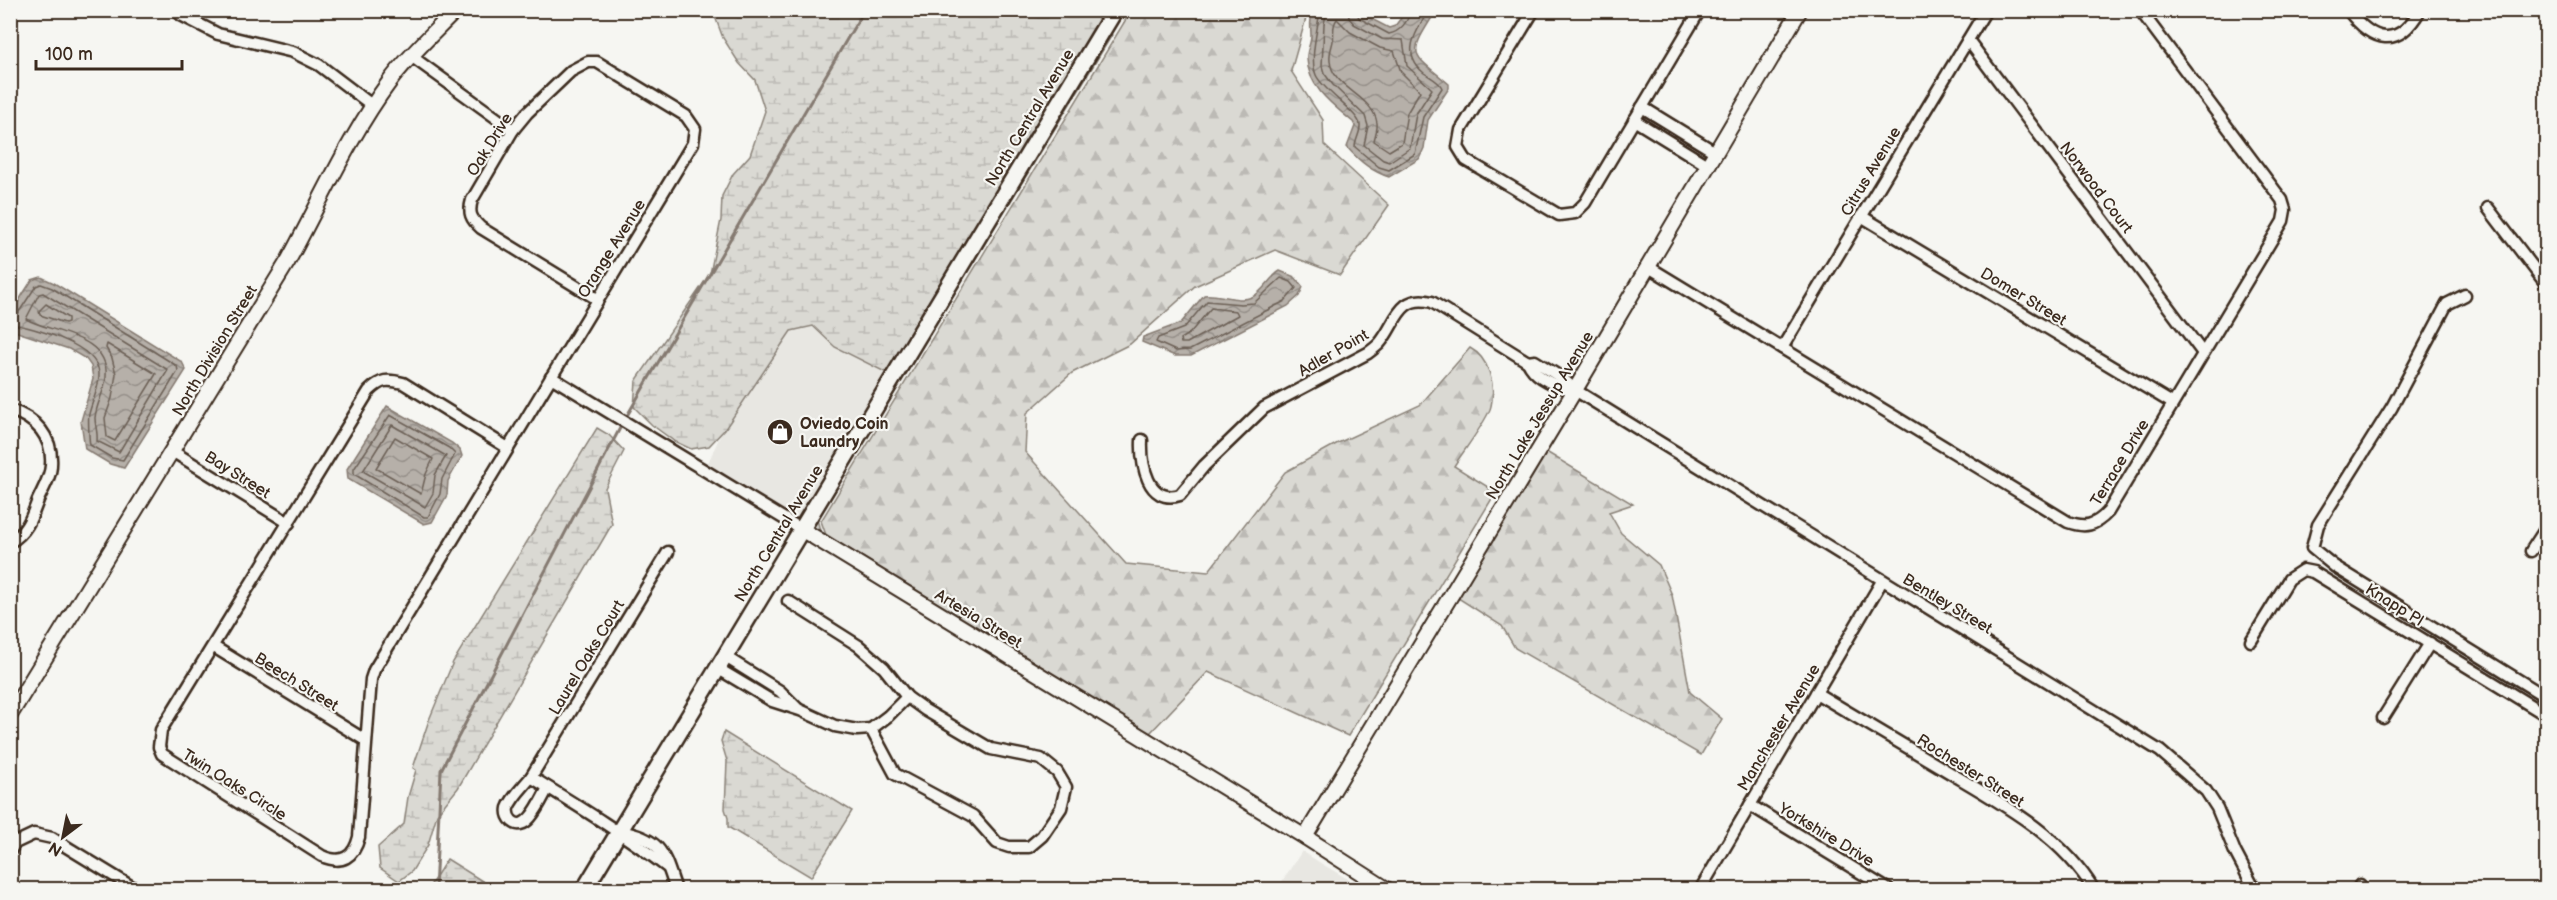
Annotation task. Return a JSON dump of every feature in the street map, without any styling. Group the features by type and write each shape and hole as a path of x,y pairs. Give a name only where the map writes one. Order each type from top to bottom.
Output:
{"main road":[{"name":"North Central Avenue","path":"584,890 1115,10"}],"street":[{"path":"176,10 181,15 218,34 293,52 327,71 374,106"},
{"name":"North Division Street","path":"10,715 288,261 321,195 390,80 456,10"},
{"path":"1534,10 1461,130 1458,147 1466,160 1559,215 1575,213 1585,203 1700,10"},
{"name":"North Lake Jessup Avenue","path":"1305,837 1575,390 1800,10"},
{"name":"Citrus Avenue","path":"1782,348 1986,10"},
{"name":"Terrace Drive","path":"1647,266 2068,522 2090,526 2108,512 2202,352 2283,221 2285,210 2282,200 2140,10"},
{"path":"2348,10 2359,25 2372,35 2388,38 2403,33 2420,10"},
{"name":"Norwood Court","path":"1968,40 2202,352"},
{"path":"411,56 513,130"},
{"name":"Oak Drive","path":"597,299 481,228 472,220 469,211 472,200 513,130 526,113 571,71 588,62 597,62 686,116 692,123 695,135"},
{"path":"1642,107 1715,152"},
{"path":"1634,120 1707,165"},
{"path":"1668,140 1675,127"},
{"name":"Orange Avenue","path":"551,377 687,153 695,135"},
{"path":"2488,208 2547,284"},
{"name":"Domer Street","path":"1861,216 2172,403"},
{"path":"2465,295 2447,304 2392,407 2318,525 2312,548 2334,566 2547,697"},
{"name":"Adler Point","path":"1142,440 1144,472 1154,489 1165,495 1180,495 1211,459 1264,408 1368,353 1380,344 1400,312 1409,303 1420,299 1440,307 1528,362 1535,361 1562,378 1575,390"},
{"name":"Artesia Street","path":"551,377 1305,837 1388,890"},
{"name":"Twin Oaks Circle","path":"508,448 403,383 387,379 377,383 369,391 161,730 159,747 162,754 332,860 346,859 357,846 365,740 371,679 374,670 551,377"},
{"name":"Bentley Street","path":"1575,390 2160,751 2186,771 2206,791 2217,808 2235,852 2255,890"},
{"path":"10,410 23,414 40,426 51,448 52,467 29,525 18,538 10,542"},
{"name":"Bay Street","path":"172,451 289,523"},
{"path":"2531,551 2547,528"},
{"name":"Laurel Oaks Court","path":"548,788 530,819 524,824 517,824 507,814 508,807 531,777 668,552"},
{"name":"Knapp Pl","path":"2251,641 2289,579 2303,570 2313,572 2547,715"},
{"name":"Manchester Avenue","path":"1700,890 1882,581"},
{"path":"788,601 859,646 884,668 907,697 925,710 991,749 1041,759 1058,772 1066,787 1061,808 1042,836 1029,847 1009,847 997,843 973,816 895,774 871,729"},
{"path":"2383,718 2430,643"},
{"name":"Beech Street","path":"214,647 365,740"},
{"path":"721,662 772,701 800,710 835,726 857,730 871,729 907,697"},
{"name":"Rochester Street","path":"1816,693 1989,796 2036,829 2062,849 2094,890"},
{"path":"531,777 619,831 633,844 668,867 676,890"},
{"name":"Yorkshire Drive","path":"1750,805 1889,890"},
{"path":"10,851 15,843 34,834 52,838 137,890"}],"shaded area":[{"path":"814,326 835,347 889,374 800,522 707,465 721,434 791,331"},
{"path":"1302,851 1322,864 1365,889 1277,889"}],"green space":[{"path":"713,11 1109,11 889,374 835,347 813,326 791,331 725,429 709,446 691,449 674,441 652,425 634,407 636,381 710,274 721,220 722,196 733,174 750,155 765,111 755,80 739,63 723,38"},
{"path":"1131,11 1308,11 1291,71 1323,120 1324,145 1389,205 1340,275 1275,250 1195,286 1130,344 1072,373 1027,413 1025,452 1126,564 1208,572 1285,472 1338,443 1420,405 1470,348 1482,358 1490,373 1491,406 1481,427 1454,466 1496,492 1348,736 1208,672 1149,734 826,535 821,521"},
{"path":"1109,33 1112,35 817,519 821,535 808,527"},
{"path":"597,428 609,435 624,451 605,488 612,524 458,788 437,814 428,845 412,871 399,881 380,868 378,847 404,824 408,797 416,770 413,768 429,720 453,662"},
{"path":"1543,450 1633,504 1609,512 1621,533 1659,565 1672,595 1690,692 1722,719 1701,755 1515,648 1502,626 1455,596"},
{"path":"724,732 852,811 811,877 728,827 725,809 727,761 721,741"},
{"path":"447,859 495,889 428,889"}],"water":[{"path":"1317,11 1356,11 1389,28 1395,26 1406,11 1436,11 1420,37 1417,52 1426,65 1449,84 1449,88 1428,120 1424,148 1419,159 1389,177 1366,165 1347,147 1355,126 1353,122 1323,95 1308,69 1311,19"},
{"path":"1280,271 1295,277 1303,287 1299,296 1288,306 1191,356 1175,356 1142,342 1143,337 1181,323 1204,295 1247,299 1260,292"},
{"path":"41,277 182,362 186,370 124,468 110,464 85,449 81,421 93,379 91,366 86,359 69,349 11,330 12,316 21,298 32,280"},
{"path":"387,406 452,443 460,450 462,456 448,481 447,495 432,522 424,524 348,479 347,469"}],"waterway":[{"path":"628,414 864,10"},
{"path":"435,890 441,770 620,428"}],"place":[{"name":"Oviedo Coin Laundry","path":"780,432"}]}
